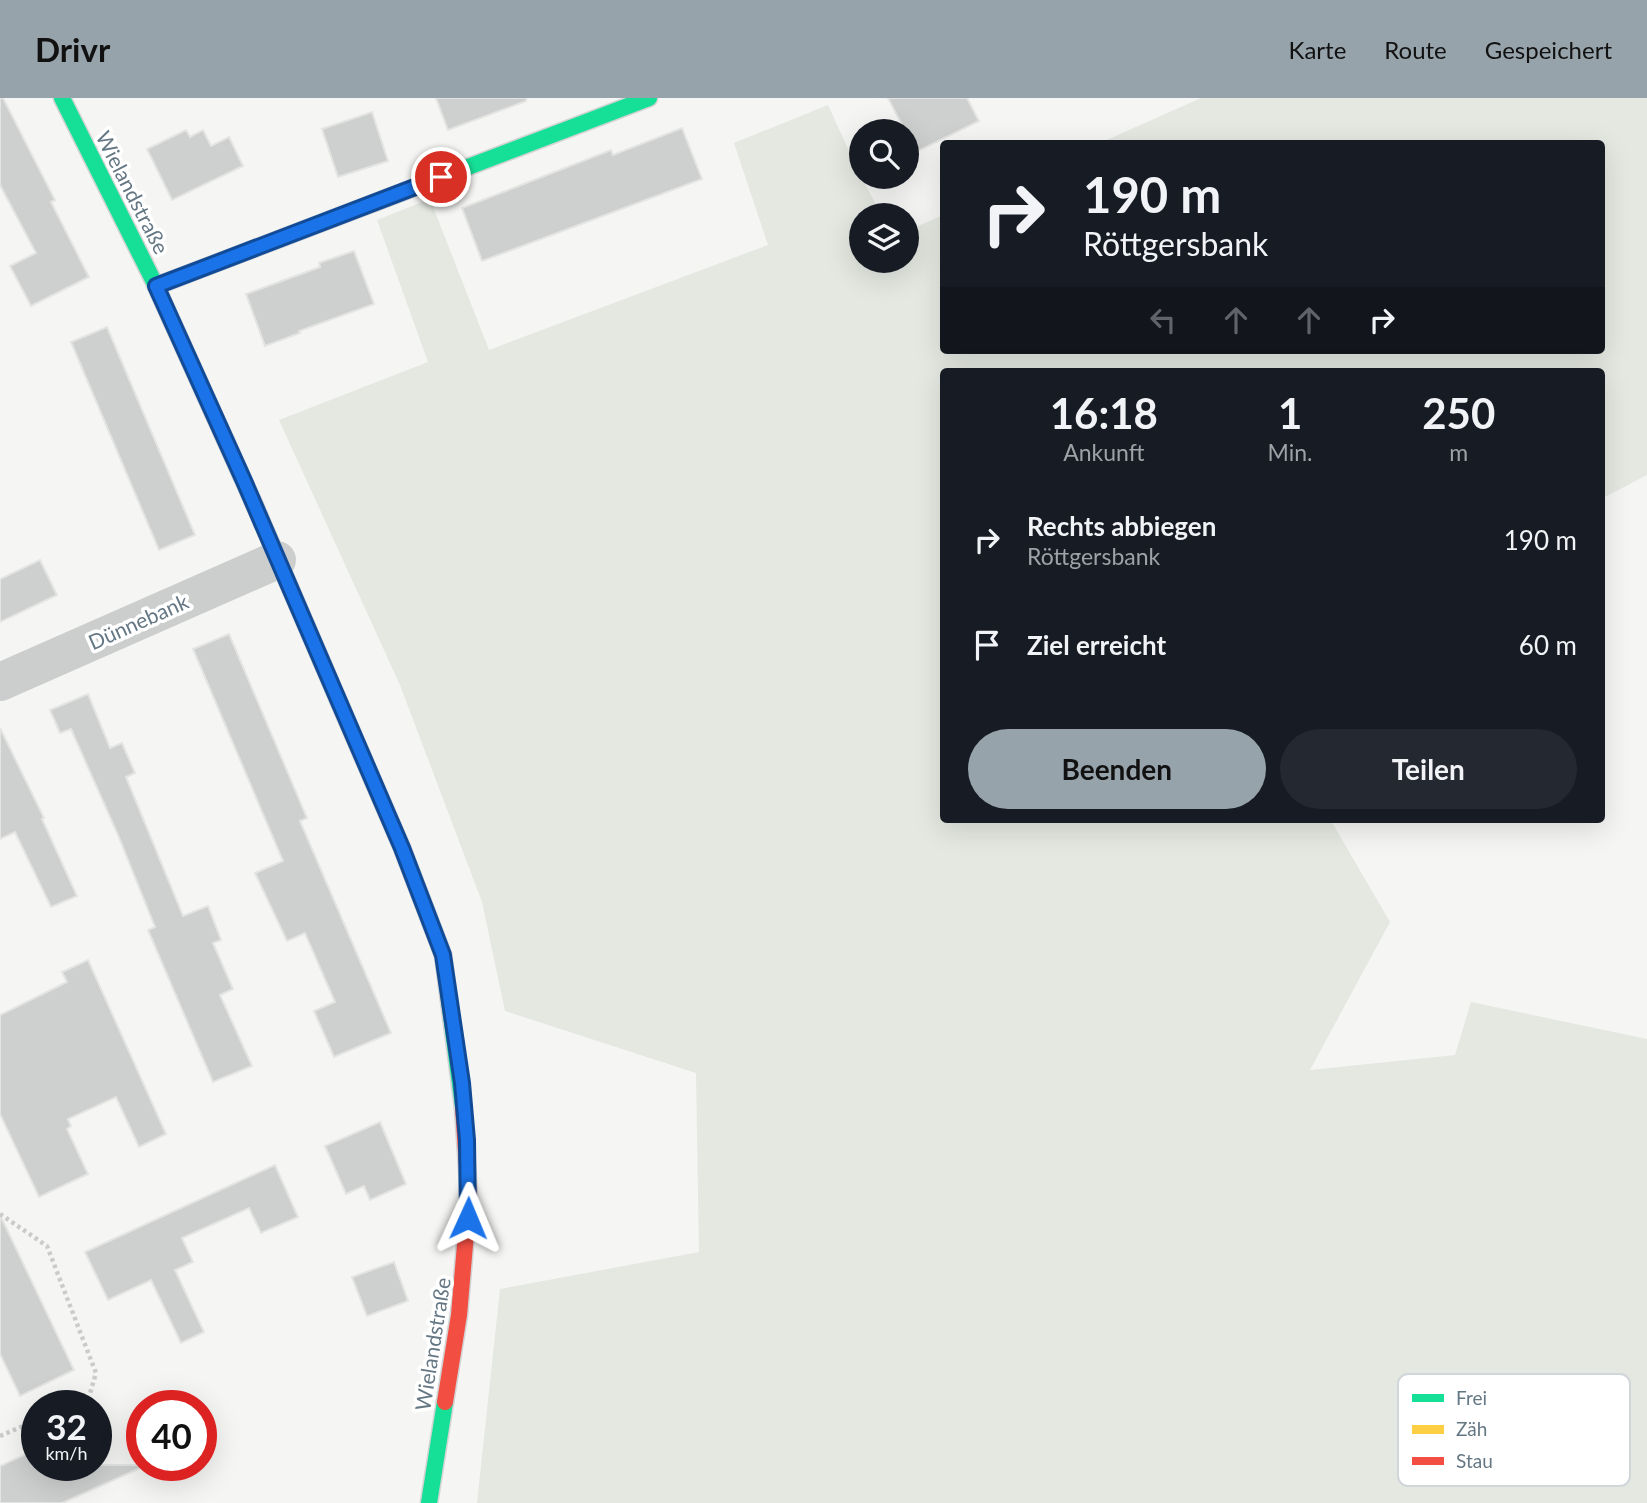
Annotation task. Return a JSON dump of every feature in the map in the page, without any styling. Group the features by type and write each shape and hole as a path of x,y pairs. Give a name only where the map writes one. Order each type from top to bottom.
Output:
{"street":[{"name":"Wielandstraße","path":"62,98 156,286 244,481 402,848 443,955 462,1083 469,1198 459,1315 429,1503"},
{"path":"156,286 649,98"},
{"name":"Dünnebank","path":"0,682 277,560"}],"path":[{"path":"0,1214 47,1246 96,1373 91,1390"},
{"path":"0,1436 21,1427"}],"shaded area":[{"path":"1201,98 1647,98 1647,475 1605,497 1605,368 940,368 940,823 1332,823 1390,922 1310,1070 1455,1055 1471,1002 1647,1039 1647,1503 477,1503 500,1289 699,1252 696,1073 505,1011 482,902 400,685 279,420 428,362 377,220 430,199 489,350 768,245 734,143 828,105 849,151 849,189 868,189 875,203 849,203 849,273 919,273 919,226 940,216 940,354 1605,354 1605,140 1107,140"}],"building":[{"path":"0,98 3,98 55,200 51,202 89,277 31,306 10,266 36,253 0,185"},
{"path":"436,98 526,98 526,101 448,130"},
{"path":"888,98 967,98 979,121 919,151 919,119 899,119"},
{"path":"372,112 388,161 338,177 322,129"},
{"path":"682,128 702,179 482,261 462,208 611,150 613,155"},
{"path":"186,130 190,137 203,130 211,146 229,137 243,166 172,200 147,149"},
{"path":"354,251 374,304 265,346 246,294 320,267 319,263"},
{"path":"107,327 195,535 159,550 71,342"},
{"path":"40,560 57,595 0,622 0,579"},
{"path":"229,634 307,818 300,821 391,1033 334,1057 314,1011 335,1002 305,933 287,941 255,873 283,861 193,649"},
{"path":"88,694 110,748 122,743 135,773 126,777 183,916 208,906 221,940 213,943 233,989 220,995 252,1066 213,1082 148,930 155,927 118,835 71,729 60,733 50,710"},
{"path":"0,728 44,818 42,819 77,896 51,907 15,832 0,839"},
{"path":"88,960 166,1134 139,1147 116,1097 68,1119 71,1126 67,1129 88,1174 39,1197 0,1114 0,1015 67,982 62,972"},
{"path":"380,1122 406,1184 370,1200 364,1186 346,1194 325,1146"},
{"path":"275,1165 298,1217 261,1233 249,1208 182,1238 193,1262 175,1270 204,1332 181,1343 151,1280 108,1300 85,1252"},
{"path":"0,1215 74,1370 32,1390 21,1390 20,1396 0,1354"},
{"path":"394,1262 408,1301 367,1316 352,1277"},
{"path":"21,1456 21,1481 111,1481 62,1503 0,1503 0,1466"},
{"path":"112,1465 126,1465 126,1474 112,1481"}],"traffic: fast":[{"path":"62,98 156,286 255,506"},
{"path":"156,286 649,98"},
{"path":"339,702 402,848 443,955 463,1107"},
{"path":"429,1503 445,1402"}],"traffic: slow":[{"path":"255,506 339,702"}],"traffic: jam":[{"path":"445,1402 459,1315 469,1198 463,1107"}],"route":[{"path":"441,177 156,286 244,481 402,848 443,955 462,1083 467,1140 468,1218"}]}
